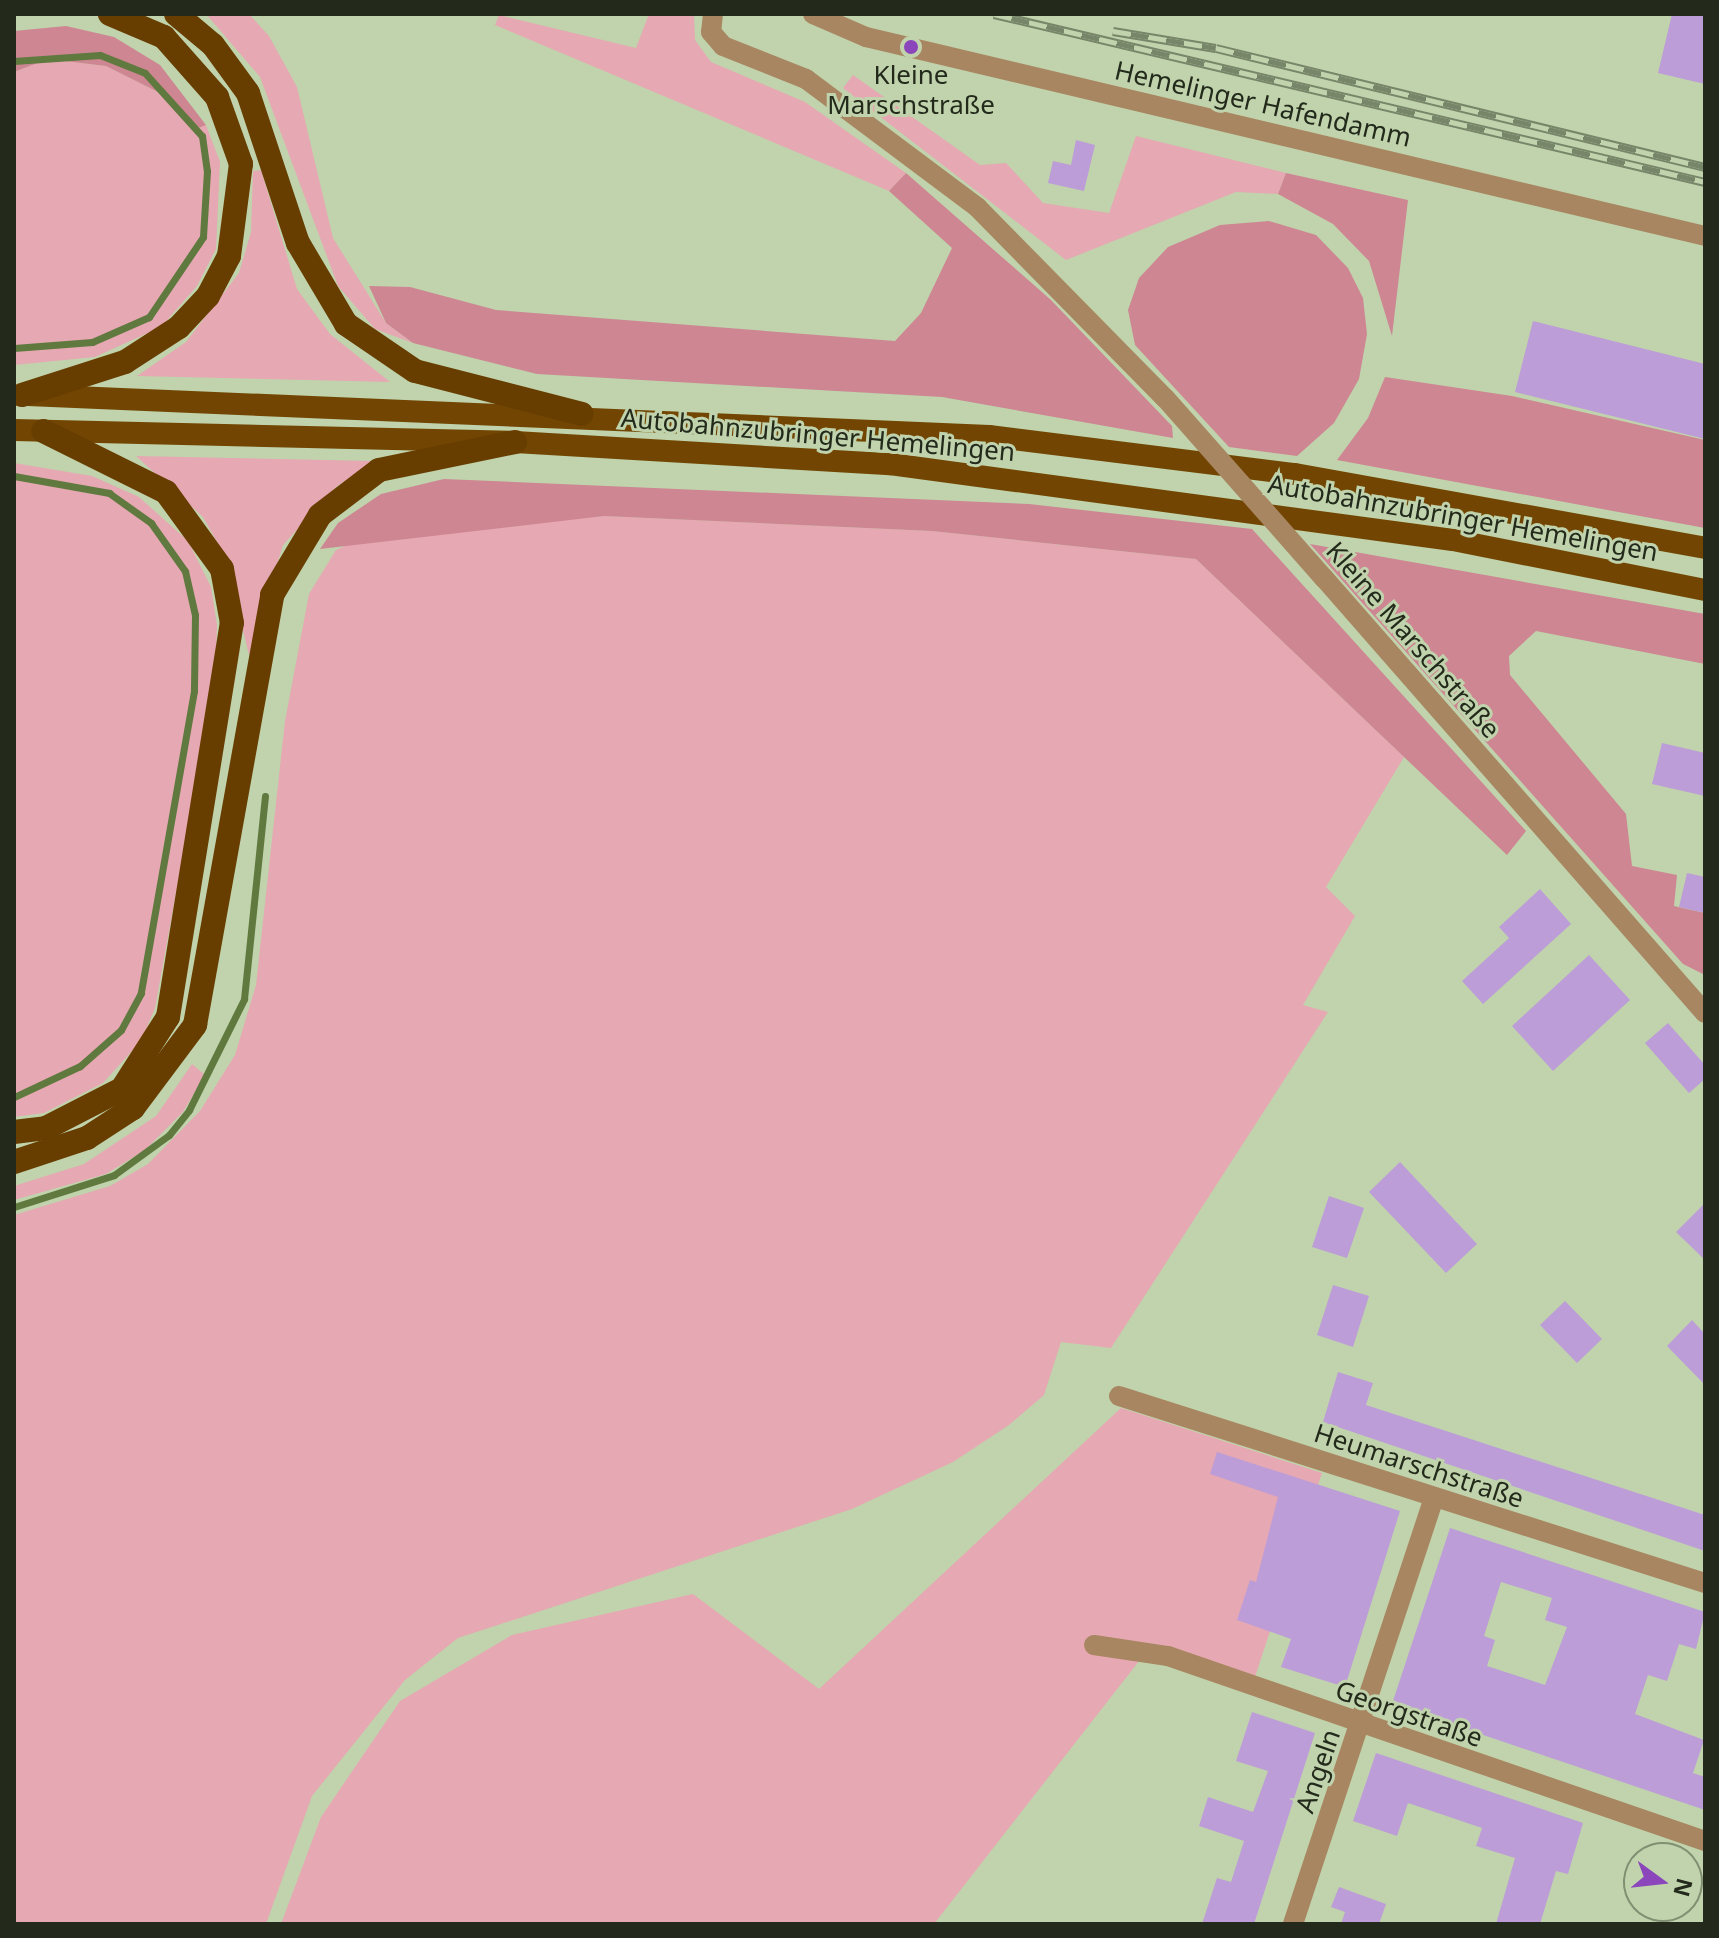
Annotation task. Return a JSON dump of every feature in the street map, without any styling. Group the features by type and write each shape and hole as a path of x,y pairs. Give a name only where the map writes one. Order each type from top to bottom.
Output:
{"highway":[{"path":"18,395 125,362 179,327 208,296 229,256 241,164 217,97 164,37 110,14"},
{"path":"176,14 213,45 248,93 298,243 346,324 415,371 582,414"},
{"name":"Autobahnzubringer Hemelingen","path":"18,395 582,414 1056,443 1356,483 1705,548"},
{"name":"Autobahnzubringer Hemelingen","path":"14,430 515,442 1010,478 1453,540 1705,590"},
{"path":"14,1132 46,1128 122,1089 168,1017 232,623 222,569 166,492 43,431"},
{"path":"14,1162 87,1138 133,1108 195,1025 272,595 320,515 379,470 515,442"}],"street":[{"name":"Kleine Marschstraße","path":"713,14 711,32 723,46 806,79 977,207 1166,399 1705,1013"},
{"name":"Hemelinger Hafendamm","path":"813,14 866,37 1705,236"},
{"name":"Heumarschstraße","path":"1119,1396 1705,1583"},
{"name":"Angeln","path":"1293,1924 1434,1498"},
{"name":"Georgstraße","path":"1094,1645 1168,1656 1360,1726 1705,1841"}],"shaded area":[{"path":"206,14 249,14 269,36 297,87 333,238 386,323 413,343 375,329 338,286 260,77"},
{"path":"649,14 694,14 695,40 711,62 805,102 906,173 889,191 495,25 499,15 636,48"},
{"path":"66,26 114,37 160,65 206,125 193,130 160,93 106,66 48,59 14,72 14,31"},
{"path":"48,59 106,66 160,93 193,130 206,125 220,162 216,249 197,286 161,327 95,357 14,365 14,72"},
{"path":"853,75 980,165 1006,163 1043,203 1109,213 1136,136 1286,173 1278,194 1236,192 1066,260 843,88"},
{"path":"261,170 297,289 330,334 390,382 137,376 186,342 239,273 251,232 253,171"},
{"path":"906,173 1051,300 1172,426 1173,438 942,397 537,374 413,343 386,323 369,286 410,287 496,310 895,341 921,313 952,248 889,191"},
{"path":"1286,173 1408,200 1392,336 1369,261 1333,224 1278,194"},
{"path":"1269,221 1316,235 1348,268 1363,298 1367,334 1359,379 1334,423 1297,456 1229,447 1135,345 1128,310 1139,278 1168,247 1220,225"},
{"path":"1385,377 1512,396 1705,440 1705,528 1337,460 1368,418"},
{"path":"136,456 375,461 336,487 283,545 249,655 225,556 203,517"},
{"path":"14,463 92,476 139,497 188,541 211,587 217,625 215,679 155,1008 141,1041 103,1083 44,1113 14,1117"},
{"path":"444,479 1029,504 1252,529 1526,831 1507,855 1196,559 932,531 604,516 320,549 338,523 381,494"},
{"path":"604,516 932,531 1196,559 1404,757 1326,887 1355,916 1303,1005 1328,1012 1111,1348 1061,1342 1044,1395 1009,1425 953,1462 852,1509 458,1638 405,1680 312,1796 266,1924 14,1924 14,1215 110,1186 148,1164 200,1111 235,1055 256,985 285,721 309,594 336,550 363,538"},
{"path":"1310,544 1705,614 1705,664 1536,631 1509,656 1510,675 1626,814 1632,866 1677,875 1674,906 1705,913 1705,975 1683,964"},
{"path":"192,1064 205,1075 183,1112 145,1150 106,1174 14,1200 14,1186 84,1164 156,1116"},
{"path":"1121,1408 1322,1473 1254,1680 1150,1647 934,1924 281,1924 321,1817 400,1701 512,1635 693,1594 819,1689"}],"building":[{"path":"1672,14 1705,14 1705,84 1658,73"},
{"path":"1076,140 1095,145 1084,191 1048,183 1053,161 1071,165"},
{"path":"1533,321 1705,364 1705,439 1515,392"},
{"path":"1662,743 1705,753 1705,796 1652,784"},
{"path":"1687,873 1705,877 1705,913 1679,907"},
{"path":"1540,889 1571,924 1483,1004 1462,981 1509,938 1499,927"},
{"path":"1589,955 1630,1000 1553,1071 1512,1026"},
{"path":"1668,1023 1705,1065 1705,1079 1689,1093 1645,1043"},
{"path":"1400,1162 1477,1244 1446,1273 1369,1192"},
{"path":"1329,1196 1364,1208 1347,1258 1312,1247"},
{"path":"1705,1203 1705,1260 1676,1232"},
{"path":"1333,1285 1369,1296 1353,1347 1317,1335"},
{"path":"1565,1301 1602,1339 1577,1363 1540,1325"},
{"path":"1692,1320 1705,1334 1705,1385 1667,1346"},
{"path":"1338,1372 1373,1383 1366,1405 1705,1515 1705,1551 1323,1422"},
{"path":"1217,1452 1400,1511 1345,1687 1281,1667 1291,1639 1237,1620 1250,1580 1256,1582 1278,1497 1210,1474"},
{"path":"1450,1528 1705,1612 1696,1649 1679,1644 1667,1681 1648,1675 1635,1714 1704,1740 1693,1773 1705,1777 1705,1810 1392,1704","holes":["1501,1582 1552,1598 1545,1620 1567,1627 1545,1685 1487,1666 1495,1640 1484,1636"]},
{"path":"1252,1712 1315,1733 1254,1924 1202,1924 1217,1878 1231,1882 1244,1841 1199,1826 1208,1797 1253,1812 1268,1771 1236,1761"},
{"path":"1376,1753 1583,1823 1568,1874 1556,1871 1540,1924 1496,1924 1515,1858 1476,1846 1482,1828 1408,1803 1397,1836 1353,1821"},
{"path":"1339,1887 1386,1904 1379,1924 1341,1924 1345,1912 1331,1907"}],"waterway":[{"path":"14,61 100,55 145,73 202,136 207,171 203,237 149,317 92,342 14,348"},
{"path":"14,476 109,493 151,523 185,571 195,615 194,691 141,993 121,1030 80,1066 14,1097"},
{"path":"14,1207 114,1175 169,1135 189,1110 244,999 265,796"}],"railway":[{"path":"994,14 1705,182"},
{"path":"1113,31 1216,48 1705,167"}],"place":[{"name":"Kleine Marschstraße","path":"911,47"}]}
